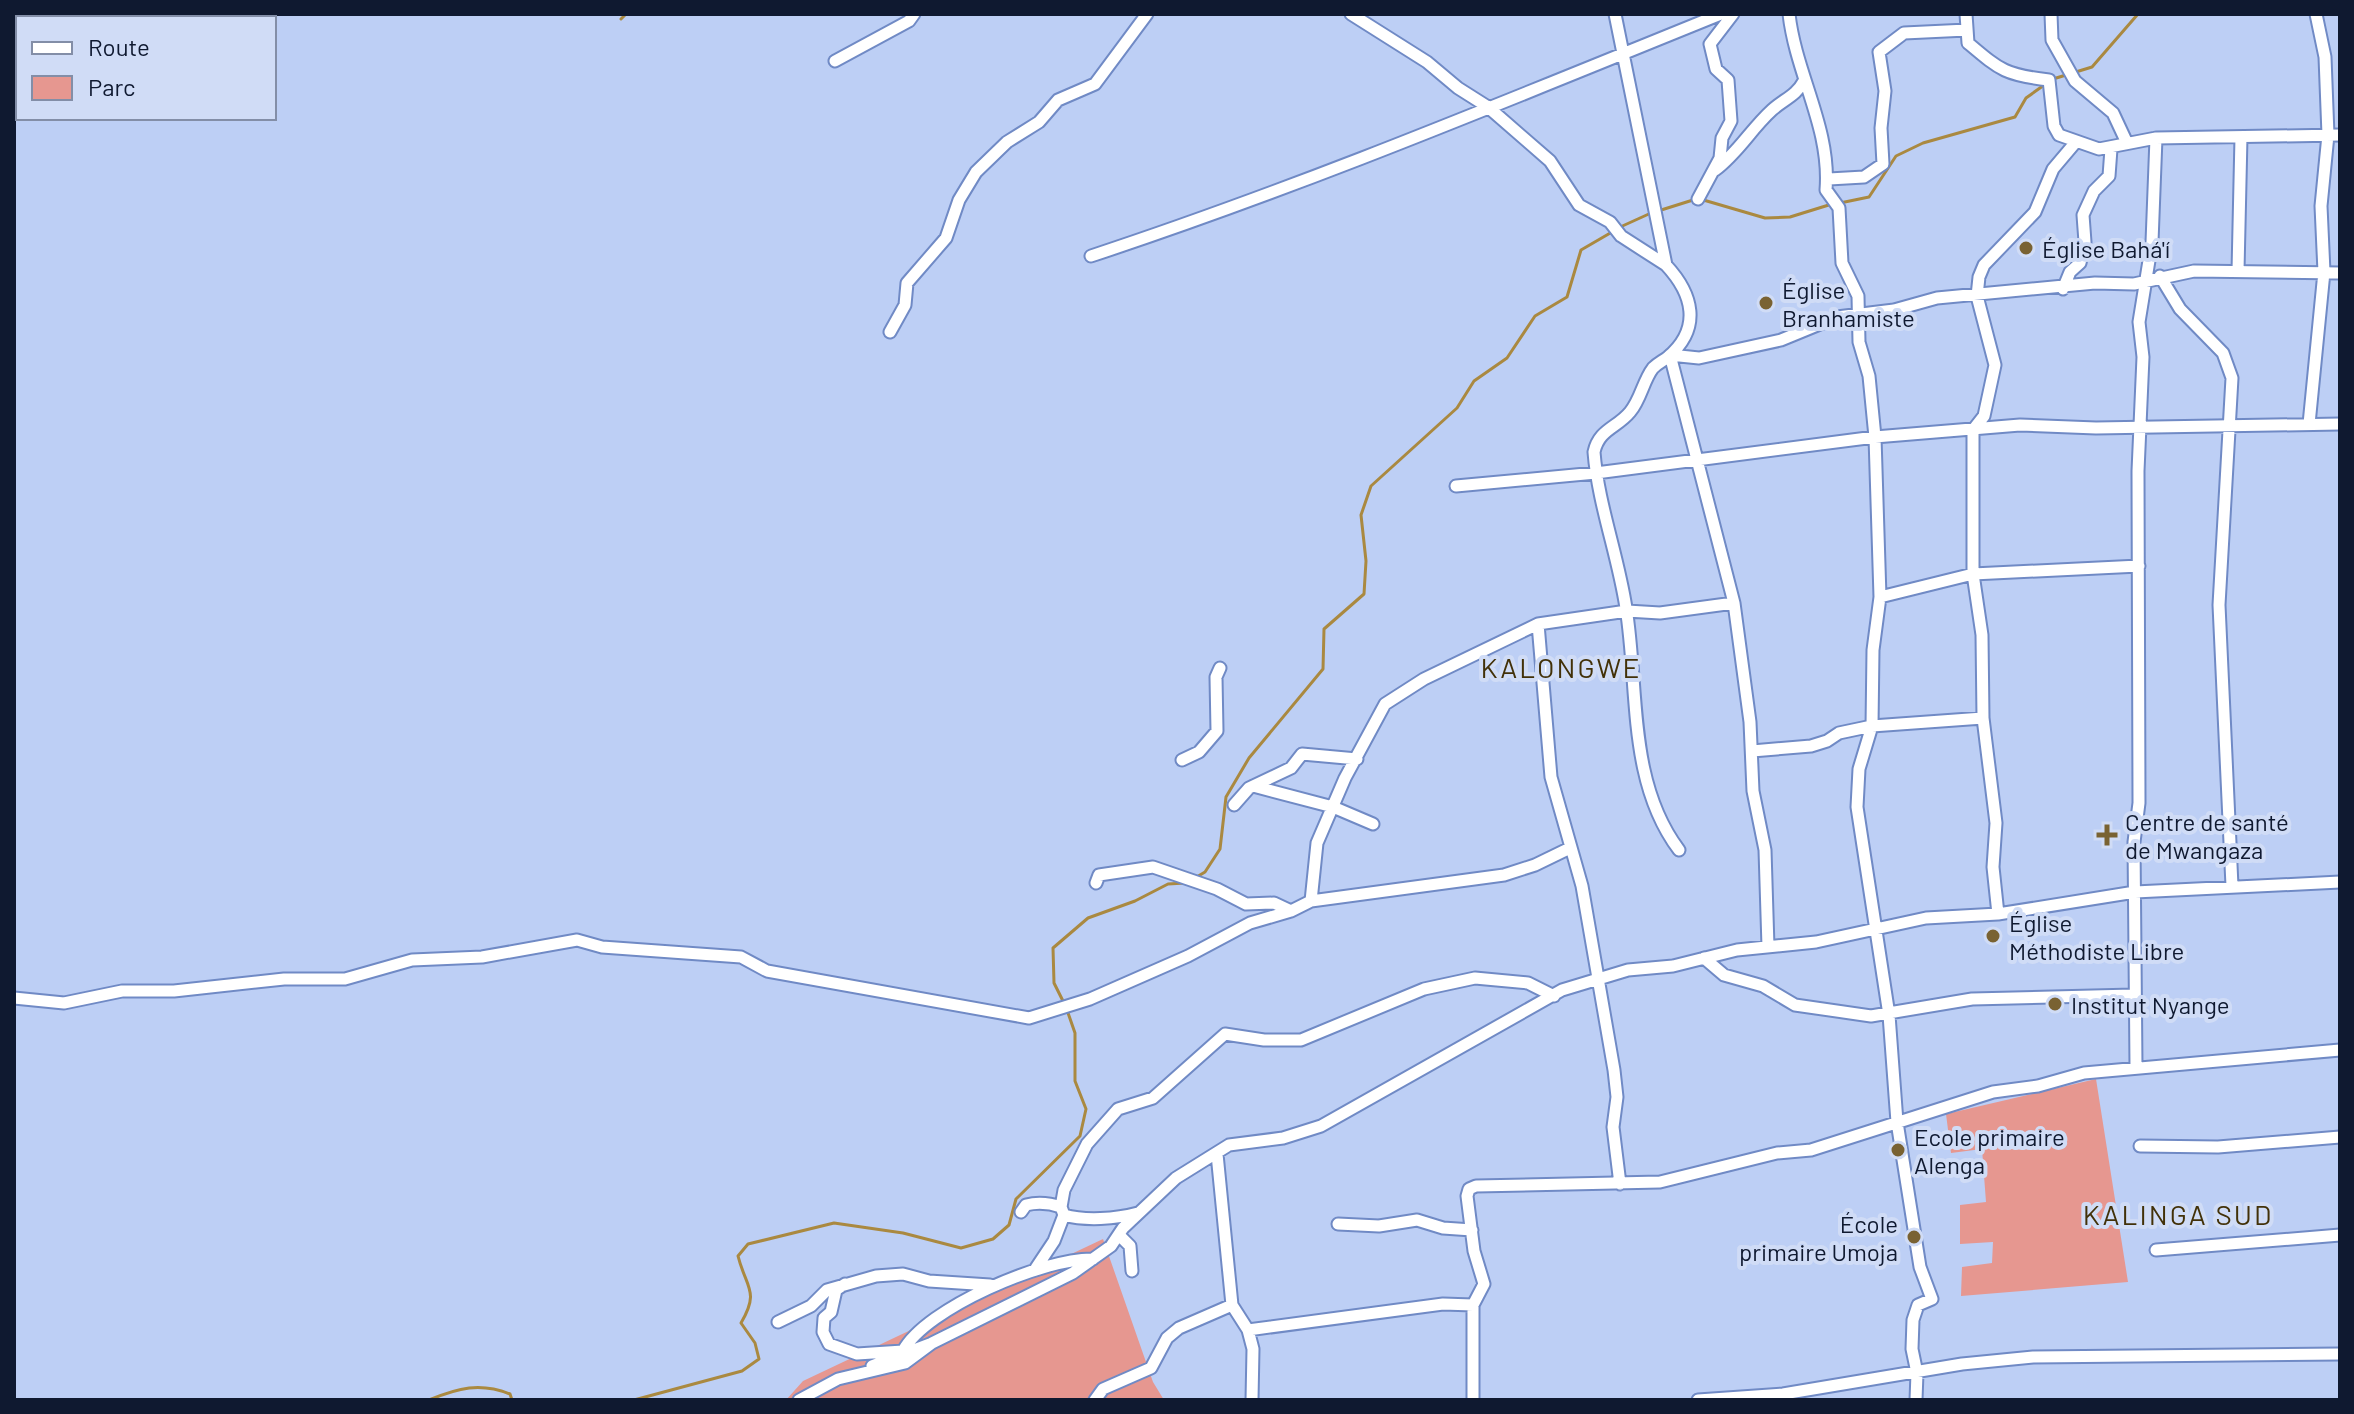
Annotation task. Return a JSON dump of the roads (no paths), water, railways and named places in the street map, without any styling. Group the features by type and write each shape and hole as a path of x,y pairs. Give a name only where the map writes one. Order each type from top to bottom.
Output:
{"street":[{"path":"835,61 909,21 914,14"},
{"path":"890,332 905,305 907,283 946,238 959,200 976,172 1007,142 1039,122 1058,100 1095,84 1147,14"},
{"path":"1351,14 1427,62 1458,88 1488,107 1550,161 1579,205 1610,222 1621,236 1666,265 1689,295 1692,315 1670,355 1655,365 1628,415 1597,440 1596,473 1627,611 1633,692 1647,781 1679,850"},
{"path":"1615,14 1644,170 1666,265"},
{"path":"1091,256 1311,180 1571,76 1623,51 1721,14"},
{"path":"1698,199 1720,158 1722,138 1731,121 1728,80 1716,69 1710,44 1733,14"},
{"path":"1789,14 1804,81 1818,111 1829,179 1826,190 1839,208 1841,260 1858,296 1857,314 1875,437 1880,597 1873,650 1872,726 1856,786 1889,1015 1897,1122 1920,1267 1932,1299 1918,1305 1913,1320 1916,1400"},
{"path":"1966,14 1968,43 1998,70 2049,80 2054,126 2059,135 2075,143 2111,149 2156,138 2334,135"},
{"path":"2051,14 2052,40 2075,81 2113,113 2127,143"},
{"path":"2309,424 2324,272 2321,206 2334,135 2325,57 2316,14"},
{"path":"1829,179 1864,177 1883,164 1881,128 1885,91 1879,52 1904,33 1967,30"},
{"path":"1710,174 1740,148 1772,109 1798,92 1804,81"},
{"path":"2238,271 2241,137"},
{"path":"2136,1066 2133,995 2143,357 2139,322 2147,280 2156,138"},
{"path":"1998,914 1993,867 1997,843 1983,718 1982,635 1973,574 1973,430 1984,416 1995,365 1977,296 1984,265 2035,212 2053,169 2075,143"},
{"path":"2063,289 2070,272 2080,263 2085,242 2083,215 2094,191 2109,176 2111,149"},
{"path":"1670,355 1699,358 1781,340 1837,317 1894,310 1937,298 2063,289 2095,283 2134,284 2194,271 2340,273"},
{"path":"2160,276 2180,309 2223,353 2232,378 2219,605 2232,886"},
{"path":"1670,355 1734,603 1752,751 1757,822 1765,850 1768,947"},
{"path":"1456,486 1596,473 1875,437 2020,425 2340,424"},
{"path":"1880,597 1973,574 2139,566"},
{"path":"1311,901 1317,843 1385,704 1494,642 1538,624 1627,611 1660,613 1734,603"},
{"path":"1538,624 1545,740 1582,886 1616,1089 1613,1127 1620,1184"},
{"path":"1182,760 1199,752 1217,731 1216,677 1220,668"},
{"path":"1752,751 1811,746 1839,733 1872,726 1983,718"},
{"path":"1234,805 1253,786 1291,768 1302,754 1357,759"},
{"path":"1253,786 1333,807 1373,824"},
{"path":"14,998 64,1003 122,991 174,991 284,979 345,979 412,960 482,957 568,940 602,947 741,957 767,971 1029,1018 1079,1004 1188,956 1250,923 1291,911 1311,901 1504,875 1535,865 1570,848"},
{"path":"1096,883 1099,875 1153,867 1217,889 1246,904 1274,903 1291,911"},
{"path":"857,1372 892,1368 932,1343 1093,1259 1111,1246 1138,1213 1176,1178 1238,1142 1283,1138 1321,1126 1554,996 1596,978 1737,950 1816,942 1926,918 1998,914 2135,892 2340,882"},
{"path":"1704,958 1724,975 1763,986 1795,1005 1861,1016 1889,1015 1972,999 2133,995"},
{"path":"1033,1272 1054,1241 1064,1190 1087,1144 1118,1109 1153,1098 1225,1034 1264,1040 1301,1040 1424,989 1475,978 1528,983 1554,996"},
{"path":"1473,1400 1473,1305 1484,1284 1467,1196 1469,1189 1476,1186 1660,1182 1777,1153 1792,1154 1993,1092 2136,1066 2340,1050"},
{"path":"2140,1146 2218,1147 2340,1137"},
{"path":"1217,1154 1232,1305 1248,1330 1253,1349 1252,1400"},
{"path":"1021,1212 1026,1205 1035,1203 1078,1218 1120,1218 1138,1213"},
{"path":"1338,1224 1379,1226 1417,1220 1443,1228 1472,1230"},
{"path":"1119,1235 1130,1246 1132,1271"},
{"path":"2156,1250 2340,1235"},
{"path":"845,1284 836,1290 829,1305 831,1312 824,1318 823,1332 829,1344 857,1354 903,1351 917,1333 950,1308 1057,1262 1093,1259"},
{"path":"778,1322 811,1306 827,1290 903,1274 929,1281 998,1285"},
{"path":"1248,1330 1443,1304 1473,1305"},
{"path":"1095,1400 1103,1389 1151,1368 1167,1338 1179,1328 1232,1305"},
{"path":"799,1400 903,1351 932,1343"},
{"path":"1698,1400 1783,1394 1990,1361 2096,1354 2340,1354"}],"waterway":[{"path":"621,19 626,14"},
{"path":"2053,79 2092,67 2138,14"},
{"path":"1840,203 1869,197 1896,156 1923,143 2015,117 2026,98 2047,83"},
{"path":"1700,199 1765,218 1790,217 1832,204"},
{"path":"1658,211 1693,200"},
{"path":"1618,228 1651,213"},
{"path":"1195,878 1205,872 1220,849 1226,797 1249,758 1323,669 1324,629 1364,594 1366,561 1361,515 1371,486 1457,408 1474,381 1507,358 1535,316 1567,297 1581,250 1612,232"},
{"path":"1064,1003 1054,983 1053,948 1088,918 1135,901 1168,884 1185,883"},
{"path":"634,1400 742,1371 759,1359 755,1343 741,1323 751,1296 738,1256 748,1244 834,1223 903,1233 961,1248 993,1239 1009,1225 1016,1199 1080,1136 1086,1109 1075,1081 1075,1033 1067,1010"},
{"path":"429,1400 450,1392 479,1387 510,1394 512,1400"}],"place":[{"name":"Église Bahá'í","path":"2026,248"},
{"name":"Église Branhamiste","path":"1766,303"},
{"name":"Centre de santé de Mwangaza","path":"2107,835"},
{"name":"Église Méthodiste Libre","path":"1993,936"},
{"name":"Institut Nyange","path":"2055,1004"},
{"name":"Ecole primaire Alenga","path":"1898,1150"},
{"name":"École primaire Umoja","path":"1914,1237"}],"district":[{"name":"KALONGWE","path":"1561,667"},
{"name":"KALINGA SUD","path":"2178,1214"}]}
